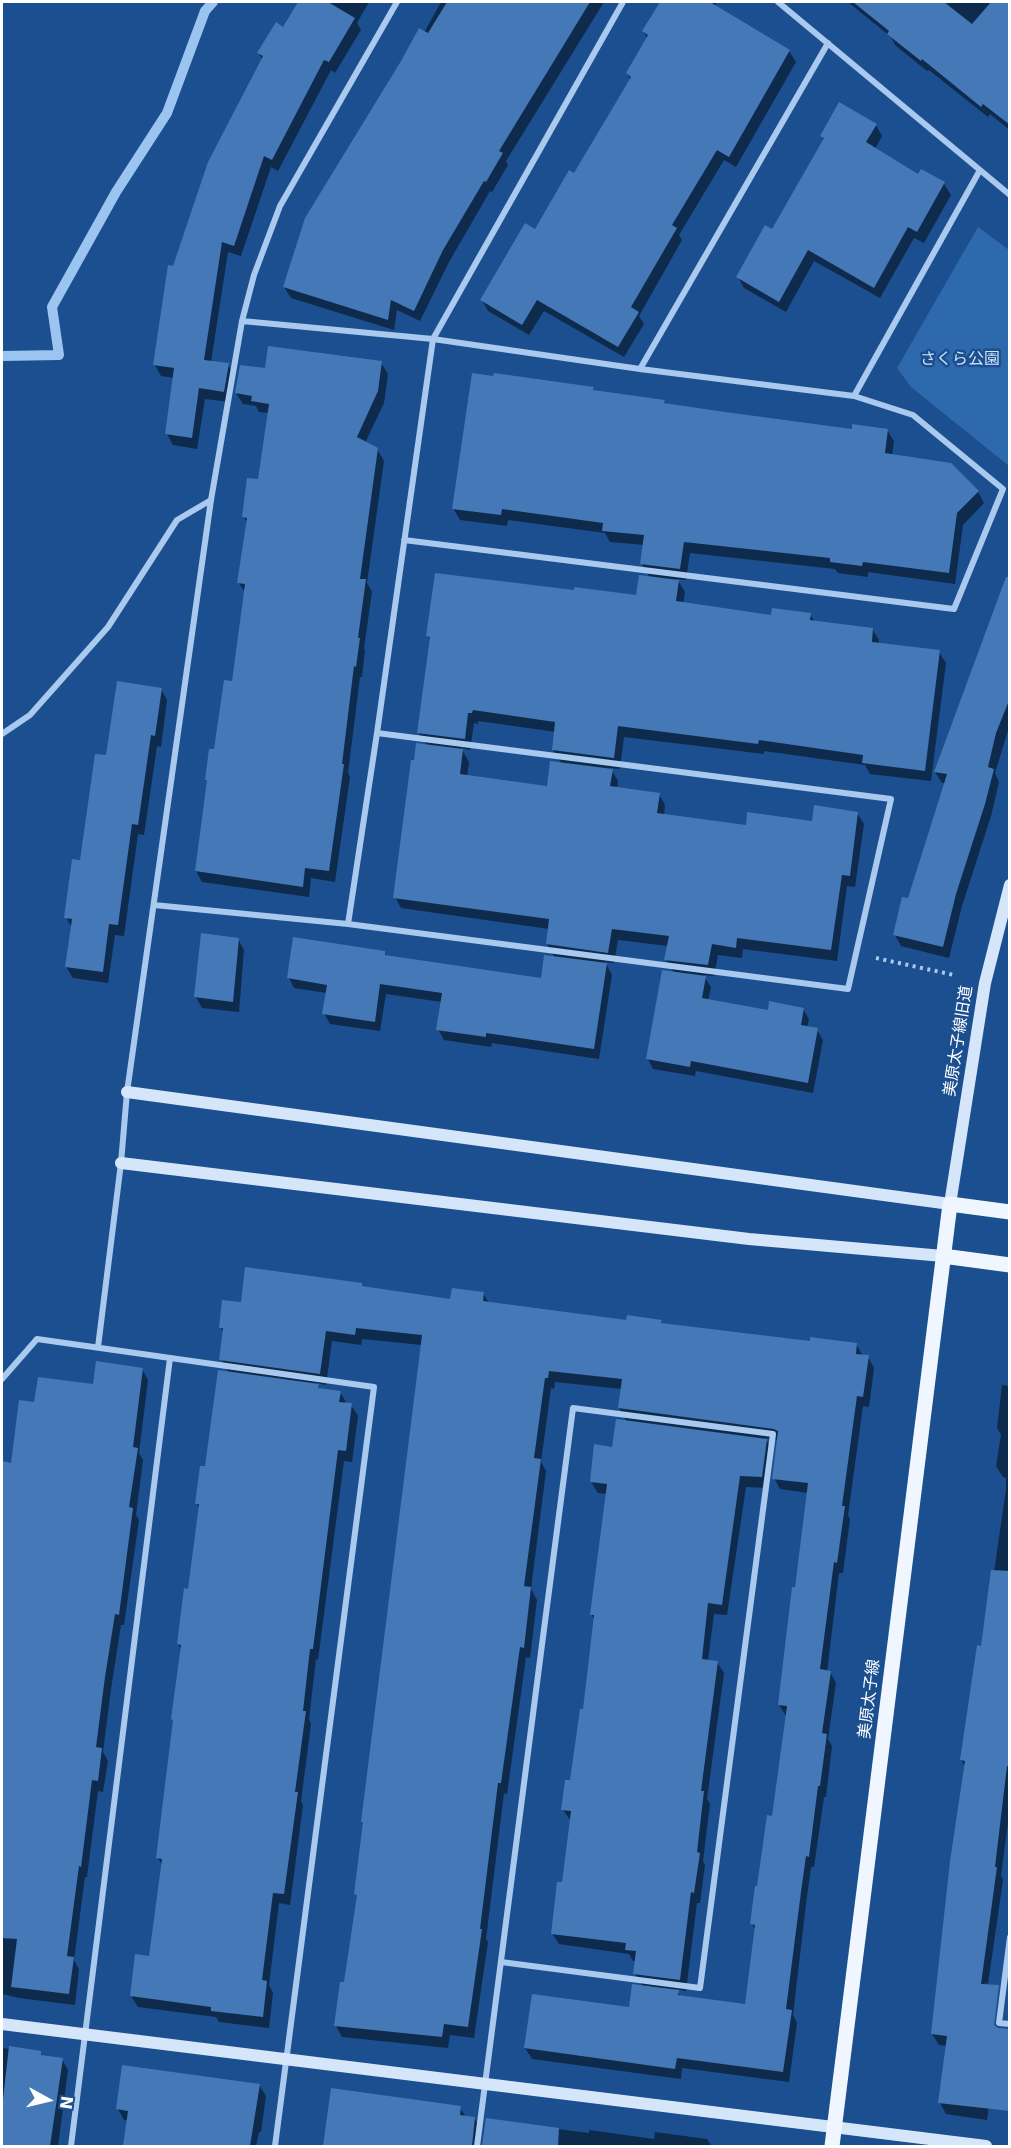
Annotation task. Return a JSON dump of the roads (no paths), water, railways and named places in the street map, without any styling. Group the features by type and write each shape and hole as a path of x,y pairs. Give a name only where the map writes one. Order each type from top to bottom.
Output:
{"main road":[{"path":"950,1204 1010,1212"},
{"name":"美原太子線","path":"832,2146 950,1204"},
{"path":"943,1256 1010,1264"}],"street":[{"path":"98,1347 121,1163 127,1092 211,500 242,321 254,275 280,206 397,2"},
{"path":"348,924 433,339 623,2"},
{"path":"778,2 1010,195"},
{"path":"640,369 828,43"},
{"path":"854,396 980,170"},
{"path":"242,321 433,339 640,369 854,396 913,415 1003,489 954,609 404,540"},
{"path":"2,734 30,715 108,627 177,520 211,500"},
{"path":"154,905 348,924 848,989 891,799 377,733"},
{"name":"美原太子線旧道","path":"950,1204 985,983 1010,885"},
{"path":"127,1092 950,1204"},
{"path":"121,1163 749,1239 943,1256"},
{"path":"2,1379 37,1339 374,1387 275,2146"},
{"path":"71,2146 170,1358"},
{"path":"477,2146 573,1408 773,1434 700,1988 501,1962"},
{"path":"1010,1937 999,2023 1010,2024"},
{"path":"2,2024 986,2146"}],"waterway":[{"path":"2,356 59,355 52,307 116,192 167,113 205,11 213,2"}],"park label":[{"name":"さくら公園","path":"960,360"}]}
